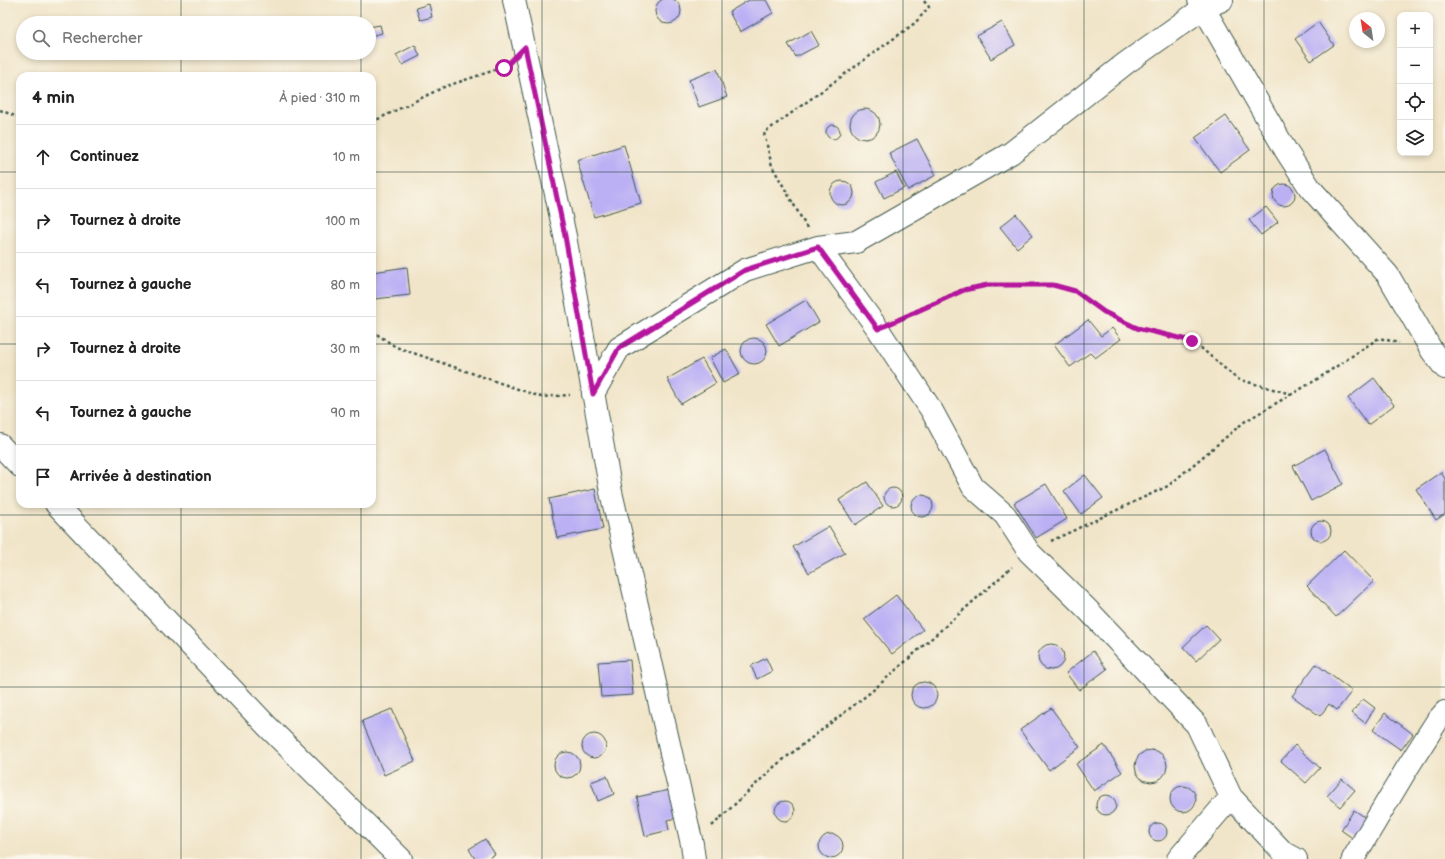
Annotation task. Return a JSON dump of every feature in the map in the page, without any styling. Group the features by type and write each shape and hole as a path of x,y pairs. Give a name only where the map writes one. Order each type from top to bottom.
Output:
{"street":[{"path":"514,0 565,236 611,492 689,829 694,859"},
{"path":"593,394 619,348 745,270 818,247 856,242 1011,153 1200,4 1222,0"},
{"path":"1200,4 1286,151 1310,188 1388,276 1432,351 1445,368"},
{"path":"818,247 878,329 932,411 973,487 1005,515 1029,552 1088,610 1197,725 1231,797 1283,852 1296,859"},
{"path":"0,445 16,462"},
{"path":"60,508 268,727 401,859"},
{"path":"1353,859 1406,770 1437,721 1445,712"},
{"path":"1178,859 1231,797"}],"path":[{"path":"818,247 772,166 764,133 915,23 928,7 923,0"},
{"path":"376,120 444,87 504,68 525,47"},
{"path":"0,110 16,116"},
{"path":"878,329 964,290 988,285 1053,285 1075,291 1104,312 1137,328 1192,341 1237,379 1292,394"},
{"path":"376,334 396,347 542,397 593,394"}],"building":[{"path":"663,-1 673,-1 680,6 680,16 673,23 663,23 656,16 656,6"},
{"path":"749,0 766,0 773,13 740,32 729,12"},
{"path":"429,4 432,17 420,20 416,8"},
{"path":"1002,22 1015,45 991,59 977,36"},
{"path":"1318,22 1334,45 1311,61 1295,39"},
{"path":"380,25 382,33 376,34 376,26"},
{"path":"811,31 819,45 796,57 788,44"},
{"path":"415,45 420,56 402,65 396,55"},
{"path":"717,69 727,97 699,107 689,80"},
{"path":"865,109 876,113 880,124 876,135 865,139 854,135 850,124 854,113"},
{"path":"1226,116 1250,150 1220,172 1195,138"},
{"path":"830,125 836,125 840,129 840,135 836,139 830,139 826,135 826,129"},
{"path":"917,139 936,175 908,190 889,153"},
{"path":"624,145 641,203 594,217 577,160"},
{"path":"896,172 904,188 884,198 876,182"},
{"path":"842,181 847,182 853,188 853,198 847,204 842,205 837,204 831,198 830,193 831,188 837,182"},
{"path":"1284,184 1292,187 1295,195 1292,203 1284,206 1276,203 1273,195 1276,187"},
{"path":"1266,207 1278,222 1261,235 1249,220"},
{"path":"1016,214 1033,235 1017,248 1000,227"},
{"path":"407,267 410,295 376,299 376,271"},
{"path":"806,300 819,322 779,346 766,324"},
{"path":"1088,320 1101,336 1112,328 1121,339 1095,358 1090,353 1070,367 1054,345"},
{"path":"754,338 763,342 767,351 763,360 754,364 745,360 741,351 745,342"},
{"path":"726,349 740,374 723,383 710,358"},
{"path":"702,359 716,383 681,404 667,379"},
{"path":"1374,378 1394,405 1368,425 1348,398"},
{"path":"1325,449 1343,484 1311,501 1293,466"},
{"path":"1441,472 1445,479 1445,514 1436,520 1416,489"},
{"path":"1085,475 1103,498 1081,514 1064,491"},
{"path":"867,482 883,506 855,525 839,500"},
{"path":"1046,484 1067,519 1036,538 1014,503"},
{"path":"893,488 899,491 902,497 899,503 893,506 887,503 884,497 887,491"},
{"path":"595,489 603,529 557,538 549,499"},
{"path":"922,495 930,498 933,506 930,514 922,517 914,514 911,506 914,498"},
{"path":"1321,521 1328,524 1331,531 1328,538 1321,541 1314,538 1311,531 1314,524"},
{"path":"829,526 845,553 809,573 793,547"},
{"path":"1344,550 1374,581 1336,617 1307,586"},
{"path":"896,595 923,630 892,654 864,619"},
{"path":"1206,625 1219,639 1196,661 1183,647"},
{"path":"1051,644 1060,648 1064,657 1060,666 1051,670 1042,666 1038,657 1042,648"},
{"path":"1093,651 1107,669 1079,690 1066,673"},
{"path":"766,658 772,671 757,679 751,666"},
{"path":"630,660 633,695 601,697 598,662"},
{"path":"1316,664 1352,691 1337,710 1329,704 1320,716 1292,696"},
{"path":"924,682 933,686 937,695 933,704 924,708 915,704 911,695 915,686"},
{"path":"1363,699 1375,708 1365,723 1352,713"},
{"path":"1051,708 1080,747 1049,770 1020,730"},
{"path":"392,709 415,761 384,775 362,721"},
{"path":"1385,713 1413,734 1401,750 1373,730"},
{"path":"594,734 602,738 606,746 602,754 594,758 586,754 582,746 586,738"},
{"path":"1104,745 1122,772 1094,791 1076,764"},
{"path":"1295,745 1320,768 1306,783 1281,761"},
{"path":"1148,750 1154,750 1164,757 1167,766 1166,772 1160,779 1154,782 1148,782 1138,775 1135,769 1135,763 1142,753"},
{"path":"567,752 576,756 580,765 576,774 567,778 558,774 554,765 558,756"},
{"path":"607,776 614,794 598,801 591,782"},
{"path":"1342,779 1355,790 1340,807 1327,796"},
{"path":"1183,786 1192,790 1196,799 1192,808 1183,812 1174,808 1170,799 1174,790"},
{"path":"670,790 676,818 667,820 669,830 645,836 637,797"},
{"path":"1106,795 1113,798 1116,805 1113,812 1106,815 1099,812 1096,805 1099,798"},
{"path":"781,801 789,801 795,807 795,815 789,821 781,821 775,815 775,807"},
{"path":"1354,810 1372,822 1358,842 1341,830"},
{"path":"1154,823 1162,823 1167,828 1165,839 1162,841 1154,841 1149,836 1149,828"},
{"path":"831,834 840,837 843,846 840,855 831,858 822,855 819,846 822,837"},
{"path":"485,839 495,854 487,859 475,859 469,849"}],"route":[{"path":"504,68 525,47 565,236 593,394 619,348 745,270 818,247 878,329 964,290 988,285 1053,285 1075,291 1104,312 1137,328 1192,341"}]}
